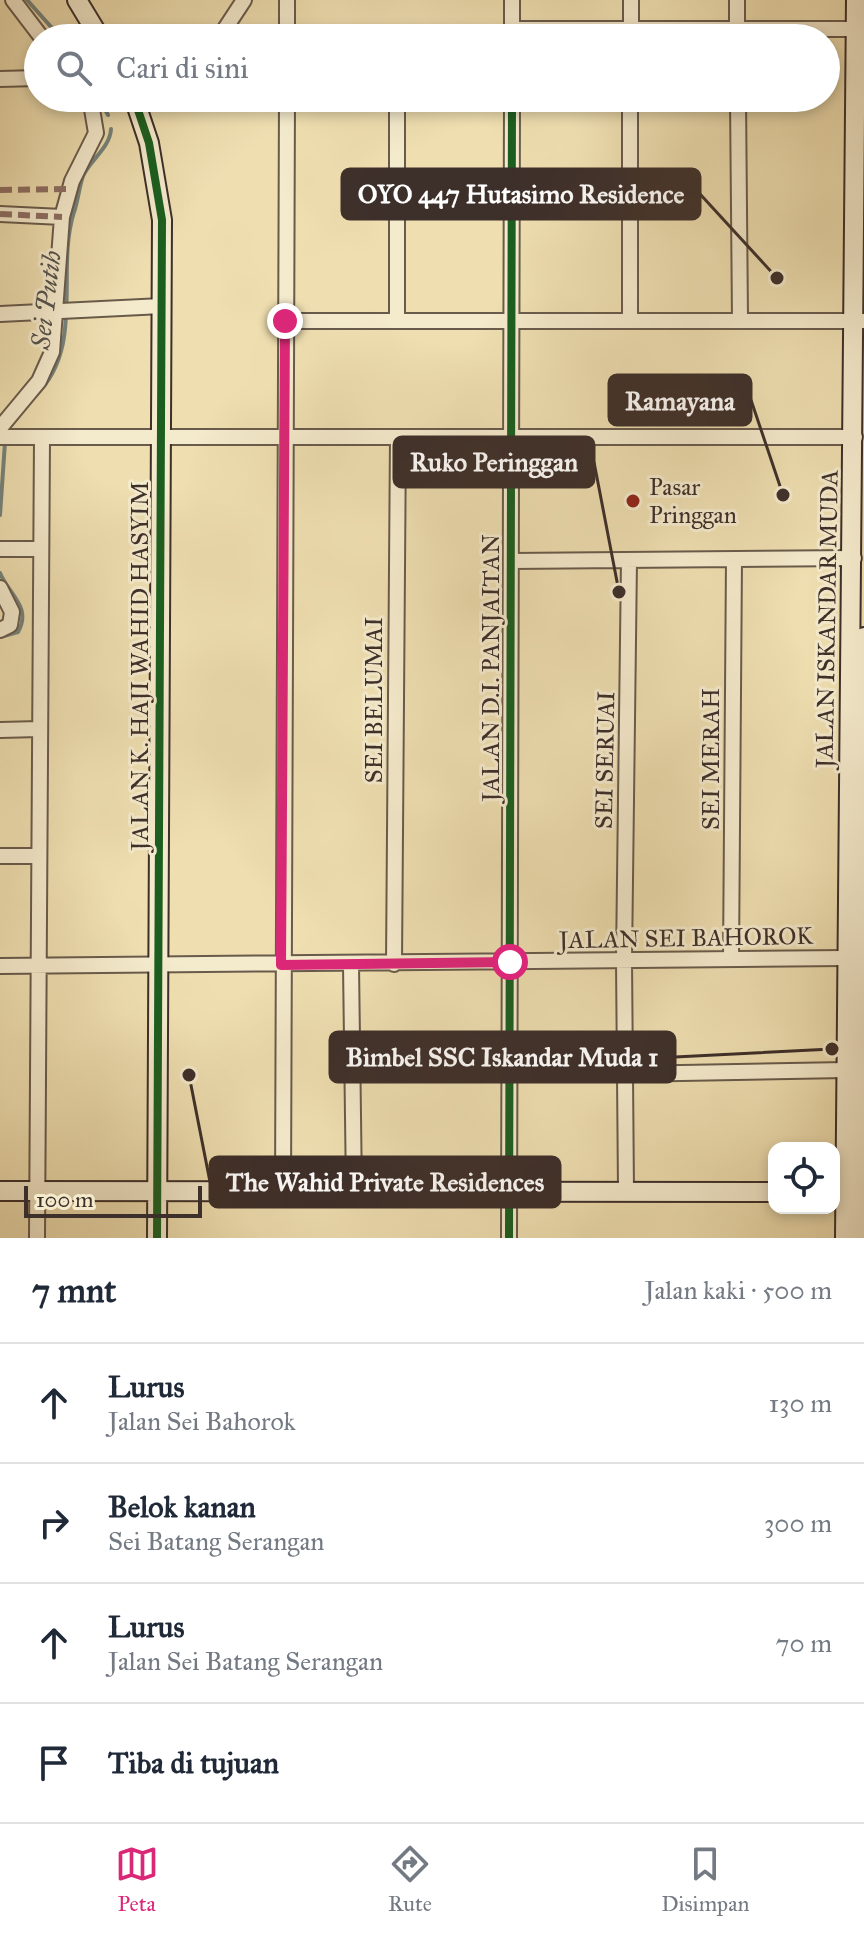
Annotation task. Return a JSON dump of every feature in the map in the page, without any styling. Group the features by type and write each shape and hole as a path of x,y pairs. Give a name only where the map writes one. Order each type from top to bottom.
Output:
{"street":[{"path":"13,0 31,24"},
{"path":"77,0 92,24"},
{"path":"228,24 244,0"},
{"path":"287,0 287,24"},
{"path":"512,0 512,24"},
{"path":"631,0 631,24"},
{"path":"737,0 737,24"},
{"name":"JALAN ISKANDAR MUDA","path":"845,1238 852,1193 858,1064 859,558 855,437 860,320 856,0"},
{"path":"840,30 856,29"},
{"path":"0,79 24,78"},
{"path":"92,112 96,133 72,181 62,217 57,312 47,368 4,434 42,437 855,437"},
{"name":"JALAN K. HAJI WAHID HASYIM","path":"139,112 149,143 162,220 157,1238"},
{"path":"283,1192 281,965 287,112"},
{"path":"397,112 397,321"},
{"name":"JALAN D.I. PANJAITAN","path":"509,1238 512,112"},
{"path":"630,112 630,321"},
{"path":"738,112 740,319"},
{"path":"0,214 62,217"},
{"path":"0,314 162,306"},
{"path":"285,321 860,320"},
{"path":"37,1238 42,437"},
{"name":"SEI BELUMAI","path":"394,964 398,437"},
{"path":"3,549 41,549"},
{"path":"511,561 859,558"},
{"name":"SEI MERAH","path":"731,959 734,559"},
{"name":"SEI SERUAI","path":"626,1190 624,960 629,560"},
{"path":"0,588 12,612 10,625 0,630"},
{"name":"JALAN ISKANDAR MUDA","path":"857,955 862,846 858,701 864,637"},
{"path":"0,730 39,729"},
{"path":"0,856 39,856"},
{"name":"JALAN SEI BAHOROK","path":"0,966 394,964 857,955"},
{"path":"351,964 354,1192"},
{"path":"626,1074 858,1064"},
{"path":"0,1191 768,1192"},
{"name":"JALAN ISKANDAR MUDA","path":"852,1193 861,1238"}],"waterway":[{"name":"Sei Putih","path":"27,0 48,24"},
{"name":"Sei Putih","path":"35,396 51,376 60,355 65,332 69,235 82,180 104,148 111,129"},
{"name":"Sei Putih","path":"0,515 5,442"},
{"name":"Sei Putih","path":"0,573 18,601 22,615 18,632 0,637"}],"marked path":[{"path":"0,190 70,189"},
{"path":"0,214 62,217"}],"cycle path":[{"path":"139,112 149,143 162,220 157,1238"},
{"path":"509,1238 512,112"}],"place":[{"name":"OYO 447 Hutasimo Residence","path":"777,278"},
{"name":"Ramayana","path":"783,495"},
{"name":"Pasar Pringgan","path":"633,501"},
{"name":"Ruko Peringgan","path":"619,592"},
{"name":"Bimbel SSC Iskandar Muda 1","path":"832,1049"},
{"name":"The Wahid Private Residences","path":"189,1075"}],"route":[{"path":"285,321 281,965 510,962"}]}
